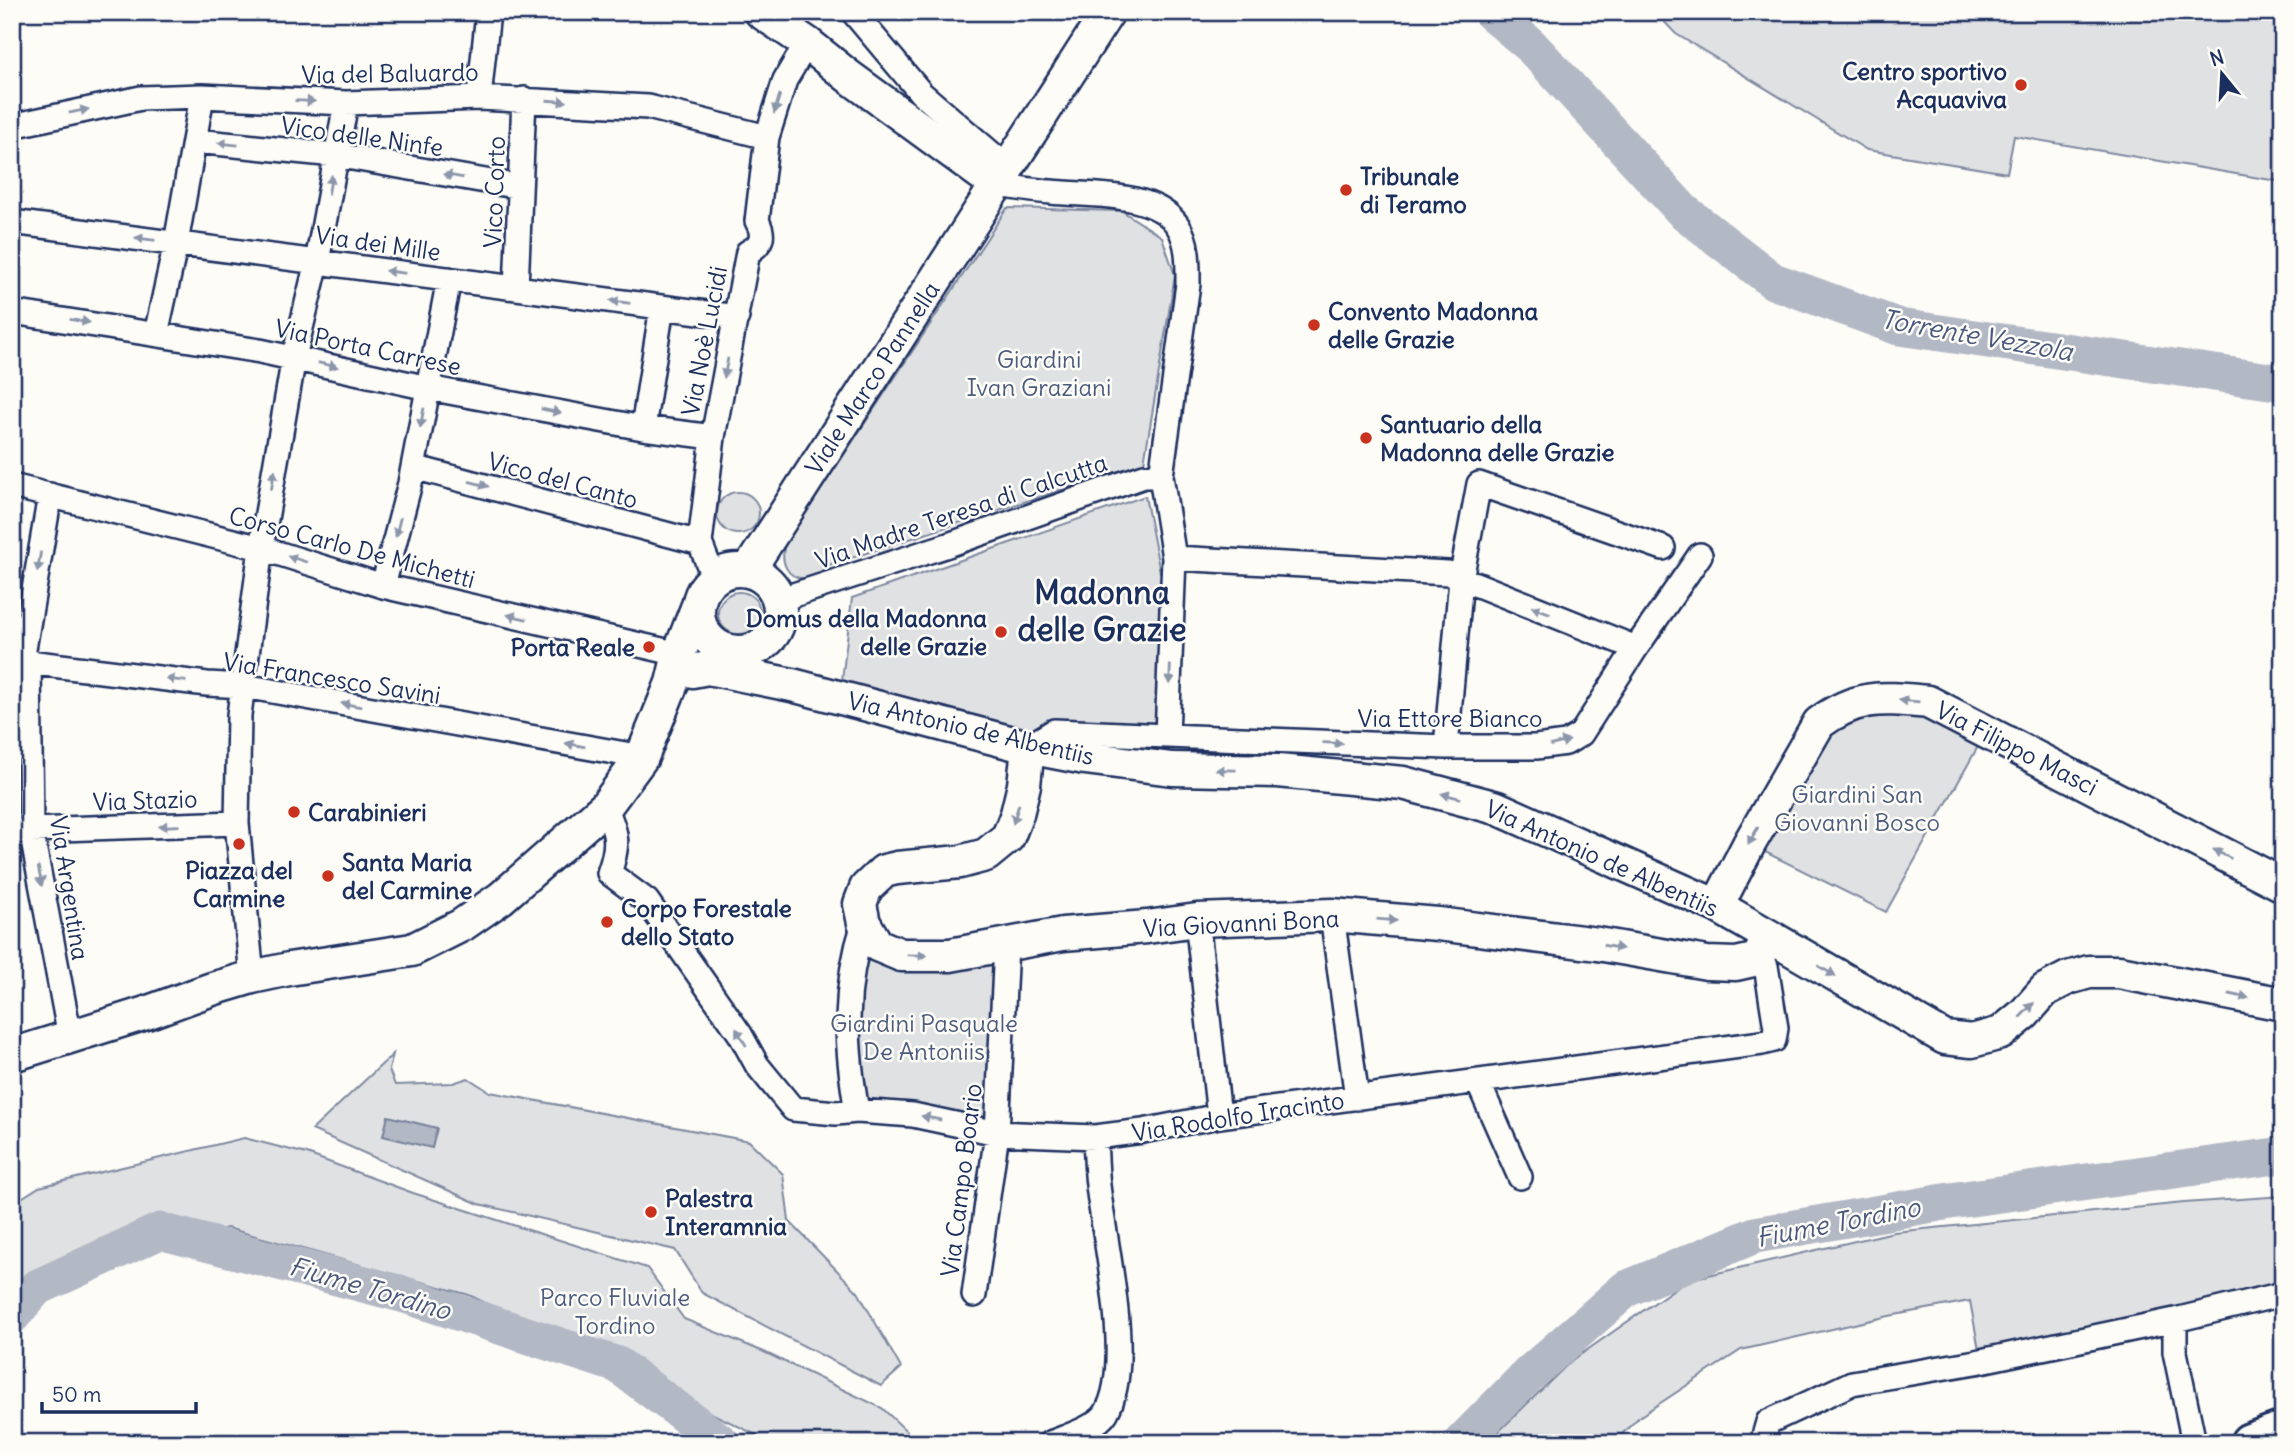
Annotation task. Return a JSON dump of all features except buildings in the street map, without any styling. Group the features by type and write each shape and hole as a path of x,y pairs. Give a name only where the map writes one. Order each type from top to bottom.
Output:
{"highway":[{"path":"2250,1443 2283,1432"}],"main road":[{"path":"761,12 807,43 848,76 1007,169"},
{"name":"Viale Marco Pannella","path":"748,571 1108,12"},
{"path":"12,1055 252,977 412,950 462,925 501,898 605,807 642,757 681,669 703,592 714,579 730,571 748,571 767,581 778,600 780,618 769,640 746,652 722,649 681,669"},
{"path":"697,608 701,629 752,677"},
{"path":"769,640 774,666 792,685"},
{"name":"Via Antonio de Albentiis","path":"681,669 708,668 792,685 1028,747 1085,758 1172,769 1278,771 1403,783 1497,808 1717,906 1763,948 1945,1038 1972,1041 2001,1033 2024,1014 2045,990 2068,978 2090,972 2119,972 2283,1004"},
{"name":"Via Filippo Masci","path":"1717,906 1818,723 1832,712 1867,699 1886,698 1928,702 2283,885"},
{"path":"864,923 860,904 866,888 884,871 976,859 986,855 1008,837 1024,785 1028,747"},
{"name":"Via Giovanni Bona","path":"864,923 877,945 901,955 950,955 1063,934 1198,920 1332,915 1438,924 1598,944 1707,964 1736,964 1763,948"}],"street":[{"path":"479,97 488,12"},
{"path":"853,12 921,93 1007,169 1051,192 1130,199 1157,207 1168,215 1184,238 1188,284 1161,476 1174,558 1167,736"},
{"name":"Via Noè Lucidi","path":"714,579 700,543 713,437 748,252 767,241 757,221 767,137 785,80 807,43"},
{"path":"156,334 176,243 202,96"},
{"name":"Via del Baluardo","path":"12,126 141,98 202,96 345,103 479,97 648,107 767,137"},
{"name":"Vico Corto","path":"516,288 524,99"},
{"path":"252,977 237,824 239,715 261,548 345,103"},
{"name":"Vico delle Ninfe","path":"195,141 335,155 520,187"},
{"name":"Via dei Mille","path":"12,222 737,317"},
{"path":"383,586 413,467 449,279"},
{"path":"643,428 662,307"},
{"name":"Via Porta Carrese","path":"12,312 295,357 428,388 643,428 713,437"},
{"name":"Vico del Canto","path":"413,467 700,543"},
{"name":"Via Madre Teresa di Calcutta","path":"778,600 948,545 1144,476 1161,476"},
{"path":"1446,747 1461,579 1479,484 1663,548"},
{"name":"Corso Carlo De Michetti","path":"12,486 261,548 383,586 681,669"},
{"name":"Via Argentina","path":"50,495 21,661 22,831 70,1037"},
{"name":"Via Ettore Bianco","path":"1028,747 1054,731 1446,747 1536,747 1566,743 1581,734 1700,555"},
{"path":"1174,558 1448,573 1636,648"},
{"name":"Via Francesco Savini","path":"21,661 207,684 244,686 642,757"},
{"name":"Via Rodolfo Iracinto","path":"605,807 617,840 609,873 647,901 740,1034 757,1065 793,1109 914,1115 997,1133 1095,1137 1219,1116 1774,1040 1776,1028 1763,948"},
{"name":"Via Stazio","path":"22,831 237,824"},
{"path":"1332,915 1357,1098"},
{"path":"1198,920 1219,1116"},
{"path":"858,1111 847,1039 854,953 864,923"},
{"name":"Via Campo Boario","path":"974,1296 997,1133 1006,945"},
{"path":"1478,1082 1520,1177"},
{"path":"1050,1443 1078,1433 1105,1415 1115,1384 1118,1328 1098,1184 1095,1137"},
{"path":"1762,1443 1768,1422 1852,1383 1976,1363 2283,1294"},
{"path":"2175,1320 2175,1352 2194,1443"}],"green space":[{"name":"Centro sportivo Acquaviva","path":"1655,12 2283,12 2283,182 2014,136 2007,173 1867,150 1676,34"},
{"name":"Giardini Ivan Graziani","path":"1007,208 1122,211 1162,237 1175,275 1144,463 834,563 814,577 794,576 789,573 784,563 785,544"},
{"path":"738,492 753,498 759,513 753,528 738,534 723,528 717,513 723,498"},
{"path":"1145,496 1160,572 1174,573 1167,736 1043,736 840,697 852,598"},
{"path":"739,592 754,598 760,613 754,628 739,634 724,628 718,613 724,598"},
{"name":"Giardini San Giovanni Bosco","path":"1867,699 1986,732 1886,912 1749,844 1819,723"},
{"name":"Giardini Pasquale De Antoniis","path":"1006,945 997,1133 857,1111 854,953"},
{"name":"Palestra Interamnia","path":"393,1054 389,1070 395,1085 453,1083 468,1078 490,1092 749,1141 783,1174 789,1221 858,1292 901,1368 881,1386 702,1293 675,1250 479,1204 312,1130"},
{"name":"Parco Fluviale Tordino","path":"244,1138 307,1154 413,1193 647,1268 684,1319 764,1352 882,1408 916,1443 773,1443 469,1295 227,1228 12,1284 12,1204 39,1187"},
{"path":"2283,1196 2283,1282 1979,1350 1970,1301 1889,1316 1741,1350 1639,1417 1613,1443 1487,1443 1570,1362 1687,1280 1894,1232 2184,1203"}],"shaded area":[{"path":"388,1116 437,1128 432,1148 383,1136"}],"waterway":[{"name":"Torrente Vezzola","path":"1491,12 1530,45 1683,211 1773,281 1899,327 2283,383"},
{"name":"Fiume Tordino","path":"1461,1443 1529,1374 1626,1289 1755,1235 1950,1201 2283,1155"},
{"name":"Fiume Tordino","path":"12,1316 36,1288 160,1231 402,1294 618,1365 722,1443"}],"place":[{"name":"Centro sportivo Acquaviva","path":"2021,85"},
{"name":"Tribunale di Teramo","path":"1346,190"},
{"name":"Convento Madonna delle Grazie","path":"1314,325"},
{"name":"Santuario della Madonna delle Grazie","path":"1366,438"},
{"name":"Domus della Madonna delle Grazie","path":"1001,632"},
{"name":"Porta Reale","path":"649,647"},
{"name":"Carabinieri","path":"294,812"},
{"name":"Piazza del Carmine","path":"239,844"},
{"name":"Santa Maria del Carmine","path":"328,876"},
{"name":"Corpo Forestale dello Stato","path":"607,922"},
{"name":"Palestra Interamnia","path":"651,1212"}],"district":[{"name":"Madonna delle Grazie","path":"1102,610"}]}
